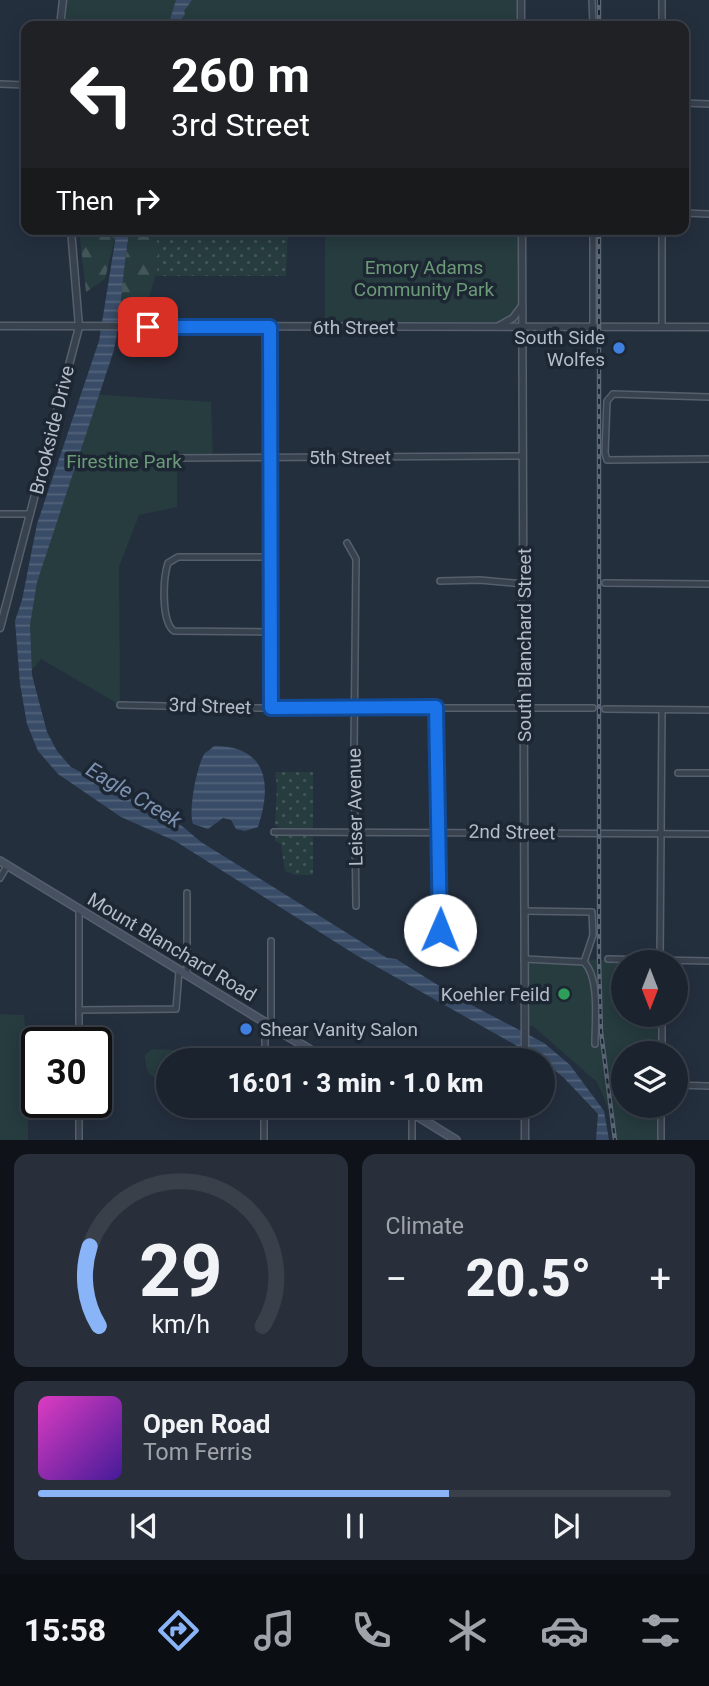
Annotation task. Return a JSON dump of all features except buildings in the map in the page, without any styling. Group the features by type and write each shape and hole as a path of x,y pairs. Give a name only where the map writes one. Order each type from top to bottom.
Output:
{"main road":[{"name":"Mount Blanchard Road","path":"4,864 307,1048"},
{"path":"420,1118 456,1140"}],"street":[{"path":"61,21 63,0"},
{"path":"521,0 521,21"},
{"path":"592,0 593,21"},
{"path":"662,0 662,21"},
{"path":"0,84 21,85"},
{"path":"689,103 709,104"},
{"path":"689,213 709,214"},
{"name":"Brookside Drive","path":"0,628 3,606 79,327 71,235"},
{"name":"South Blanchard Street","path":"522,235 525,1048"},
{"path":"593,235 593,327"},
{"path":"662,235 662,327"},
{"path":"497,327 513,318 523,304"},
{"name":"6th Street","path":"0,326 709,327"},
{"path":"270,327 271,708"},
{"path":"709,397 613,394 607,401 605,453 607,460 709,460"},
{"name":"5th Street","path":"177,458 523,456"},
{"path":"0,514 30,514"},
{"name":"Leiser Avenue","path":"347,543 356,559 356,906"},
{"path":"270,557 190,556 172,560 166,569 165,582 168,625 174,631 270,632"},
{"path":"440,581 480,580 523,584"},
{"path":"605,583 709,584"},
{"name":"3rd Street","path":"120,705 593,708"},
{"path":"436,707 440,892 438,955"},
{"path":"605,709 709,710"},
{"path":"662,710 662,950"},
{"path":"678,773 709,773"},
{"name":"2nd Street","path":"274,832 709,834"},
{"path":"0,878 4,864"},
{"path":"187,893 187,975"},
{"path":"79,909 79,1027"},
{"path":"524,911 592,912 593,935 584,962"},
{"path":"266,1048 271,941"},
{"path":"524,959 584,962 591,968 594,979 595,1044"},
{"path":"688,961 709,961"},
{"path":"79,1010 176,1009 179,971"},
{"path":"688,1085 709,1086"},
{"path":"79,1118 79,1140"},
{"path":"264,1118 264,1140"},
{"path":"412,1118 412,1140"},
{"path":"525,1118 525,1140"},
{"path":"661,1118 661,1140"}],"green space":[{"path":"63,0 521,0 521,21 61,21"},
{"path":"80,235 116,235 105,279 86,292"},
{"path":"129,235 156,235 160,260 143,318 120,318 121,287"},
{"path":"156,235 288,235 286,276 155,276 160,259"},
{"name":"Emory Adams Community Park","path":"325,235 522,235 523,327 325,327"},
{"name":"Firestine Park","path":"90,394 211,402 213,458 177,458 177,507 139,515 119,567 120,705 41,659 26,677 24,614"},
{"path":"275,772 313,772 313,828 281,829 275,825"},
{"path":"275,834 313,834 313,875 296,875 285,871 281,844 275,841"},
{"path":"524,959 611,960 611,1027 662,1027 662,1041 611,1041 611,1115 597,1082 533,1026 525,1026"},
{"path":"0,1014 24,1015 25,1027 21,1027 21,1118 28,1118 28,1140 0,1140"},
{"path":"156,1049 156,1078 146,1067 145,1055"},
{"path":"612,1118 662,1118 662,1140 615,1140"}],"water":[{"path":"176,0 192,0 181,21 170,21"},
{"path":"116,235 129,235 114,350 37,582 30,625 32,675 47,732 57,751 71,767 182,826 201,842 387,958 396,959 462,1000 550,1048 521,1048 356,955 175,841 121,817 58,774 38,751 27,724 20,684 15,621 22,600 37,524 99,341"},
{"path":"214,746 246,753 262,771 265,797 258,827 245,831 236,829 231,820 223,818 208,829 193,824 192,799 199,767 205,753"},
{"path":"555,1052 570,1065 604,1111 609,1140 596,1140 598,1114 555,1071"}],"waterway":[{"path":"110,235 115,238"}],"railway":[{"path":"599,0 599,21"},
{"path":"599,235 599,959 601,1032 615,1140"}],"place":[{"name":"South Side Wolfes","path":"619,348"},
{"name":"Koehler Feild","path":"564,994"},
{"name":"Shear Vanity Salon","path":"246,1029"}],"route":[{"path":"148,327 270,327 271,708 436,707 440,930"}],"water label":[{"name":"Eagle Creek","path":"134,795"}]}
